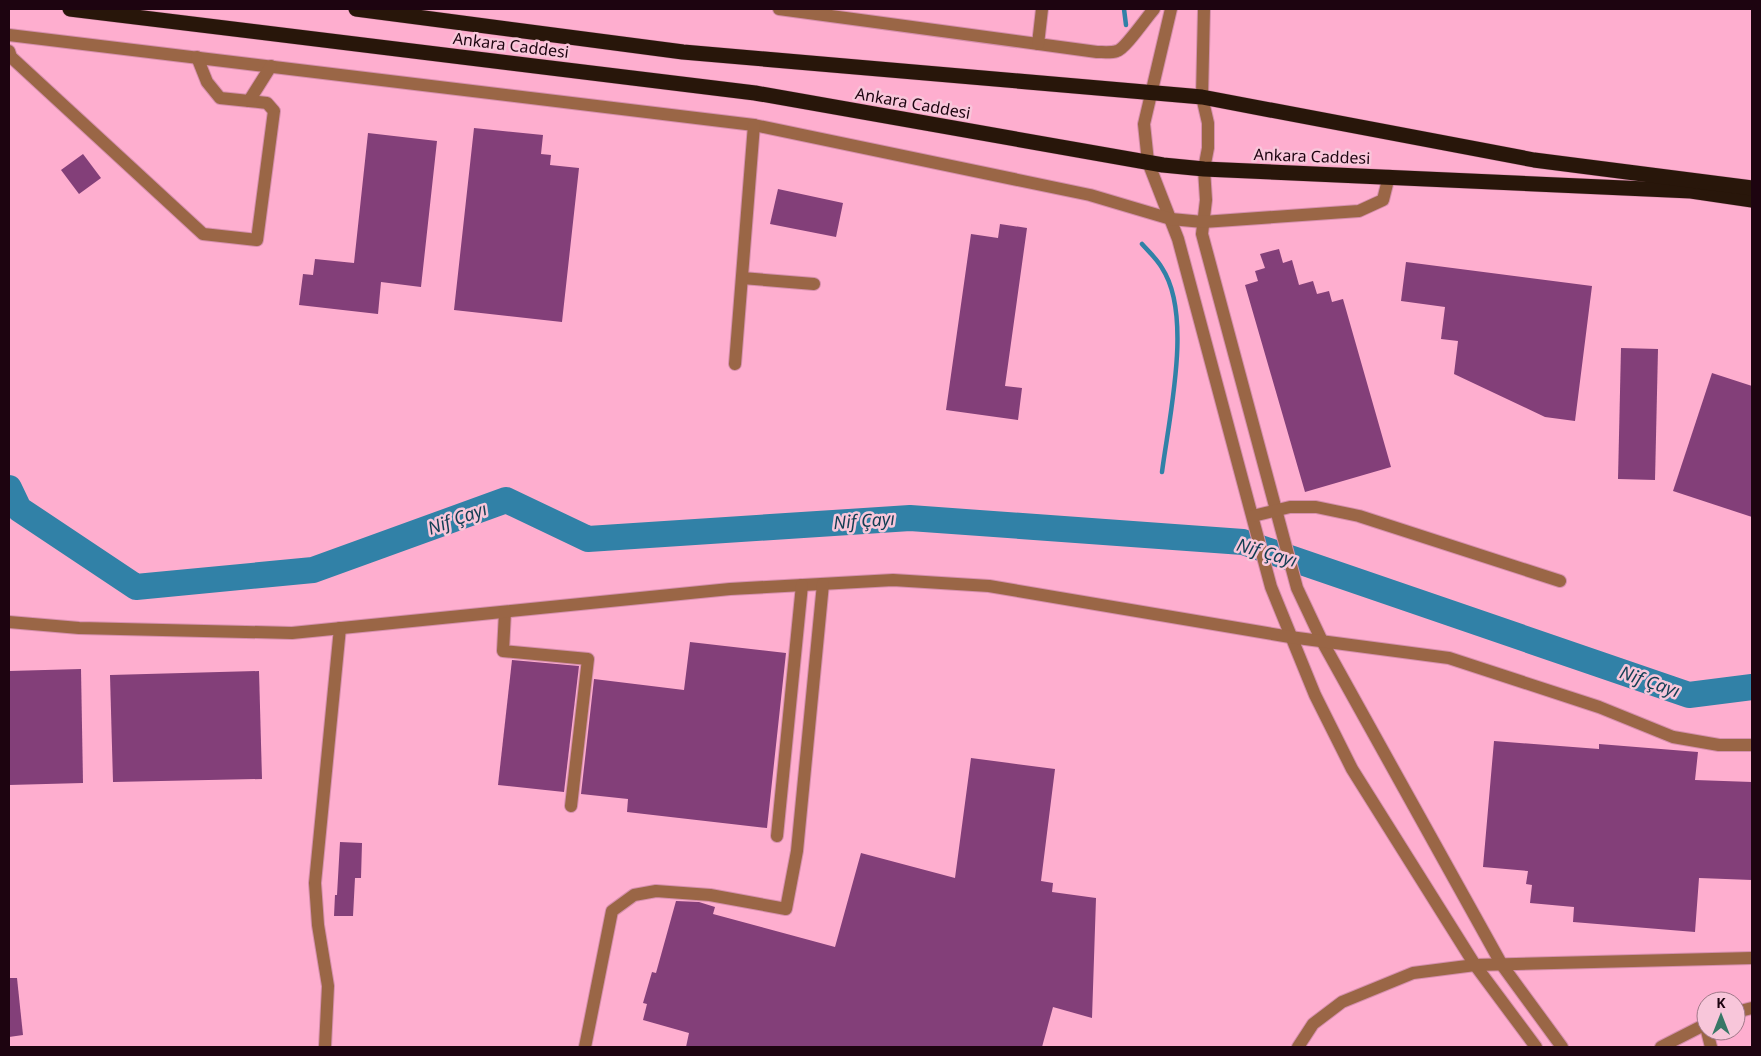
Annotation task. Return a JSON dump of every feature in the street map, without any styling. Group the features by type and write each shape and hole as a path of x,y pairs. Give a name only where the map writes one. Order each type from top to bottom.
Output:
{"highway":[{"name":"Ankara Caddesi","path":"70,9 755,93 1148,162 1204,169 1691,191 1752,200"},
{"name":"Ankara Caddesi","path":"356,9 683,52 1151,91 1202,97 1534,160 1752,188"}],"street":[{"path":"779,9 1097,52 1118,51 1129,43 1139,25 1154,9"},
{"path":"880,22 881,9"},
{"path":"1038,44 1042,9"},
{"path":"1171,9 1144,124 1148,162 1178,239 1272,586 1290,637 1352,769 1475,966 1536,1047"},
{"path":"1201,9 1202,97 1208,123 1208,148 1204,169 1206,200 1202,234 1297,588 1322,640 1502,966 1562,1047"},
{"path":"9,34 754,125 1090,195 1171,219 1203,222 1359,211 1383,200 1389,176"},
{"path":"9,51 11,57 203,234 257,240 274,111 267,104 220,98 207,82 197,57"},
{"path":"249,101 271,66"},
{"path":"735,364 754,125"},
{"path":"742,278 814,284"},
{"path":"1252,516 1290,506 1316,507 1359,516 1560,581"},
{"path":"9,622 79,628 292,633 730,589 893,580 989,586 1290,637 1449,658 1599,707 1673,737 1719,745 1752,745"},
{"path":"586,1047 612,911 626,899 641,893 656,891 710,895 786,909 797,851 824,584"},
{"path":"777,836 802,585"},
{"path":"505,612 503,651 588,659 571,806"},
{"path":"325,1047 328,986 318,925 315,883 340,628"},
{"path":"1298,1047 1313,1024 1342,1002 1413,973 1475,966 1752,958"},
{"path":"1661,1047 1696,1031"}],"building":[{"path":"474,128 543,135 541,154 551,155 550,165 579,168 562,322 454,310"},
{"path":"368,133 437,141 421,287 381,282 378,314 299,305 303,274 313,275 315,259 354,263"},
{"path":"83,154 101,178 79,194 61,170"},
{"path":"778,189 843,203 836,237 770,224"},
{"path":"1000,224 1027,228 1005,386 1022,388 1018,420 946,410 971,234 998,238"},
{"path":"1279,249 1283,263 1292,260 1299,285 1313,281 1317,294 1329,291 1332,302 1343,299 1391,467 1305,492 1245,285 1258,281 1255,271 1265,268 1260,254"},
{"path":"1406,262 1592,286 1575,421 1545,417 1454,374 1458,341 1441,339 1445,307 1401,301"},
{"path":"1621,348 1658,349 1655,480 1618,479"},
{"path":"1712,373 1752,386 1752,517 1673,491"},
{"path":"690,642 786,653 767,828 627,812 628,799 581,794 594,679 684,690"},
{"path":"512,660 579,666 564,792 498,785"},
{"path":"81,669 83,783 9,785 9,671"},
{"path":"259,671 262,779 113,782 110,675"},
{"path":"1494,741 1599,749 1599,744 1698,752 1695,780 1752,782 1752,880 1699,878 1695,932 1573,922 1574,907 1530,903 1532,885 1526,884 1528,871 1483,867"},
{"path":"971,758 1055,769 1041,881 1053,883 1052,892 1096,898 1092,1018 1053,1007 1042,1047 686,1047 689,1033 643,1020 647,1004 643,1003 652,972 656,973 676,901 699,902 715,907 713,914 835,947 861,853 955,878"},
{"path":"340,842 362,843 361,878 355,878 353,916 334,916"},
{"path":"9,978 17,978 23,1035 9,1037"}],"waterway":[{"path":"1124,9 1126,25"},
{"path":"1142,244 1162,268 1171,288 1176,312 1176,367 1162,472"},
{"name":"Nif Çayı","path":"9,488 19,509 136,587 313,570 506,500 588,539 910,518 1243,542 1689,695 1752,687"}]}
